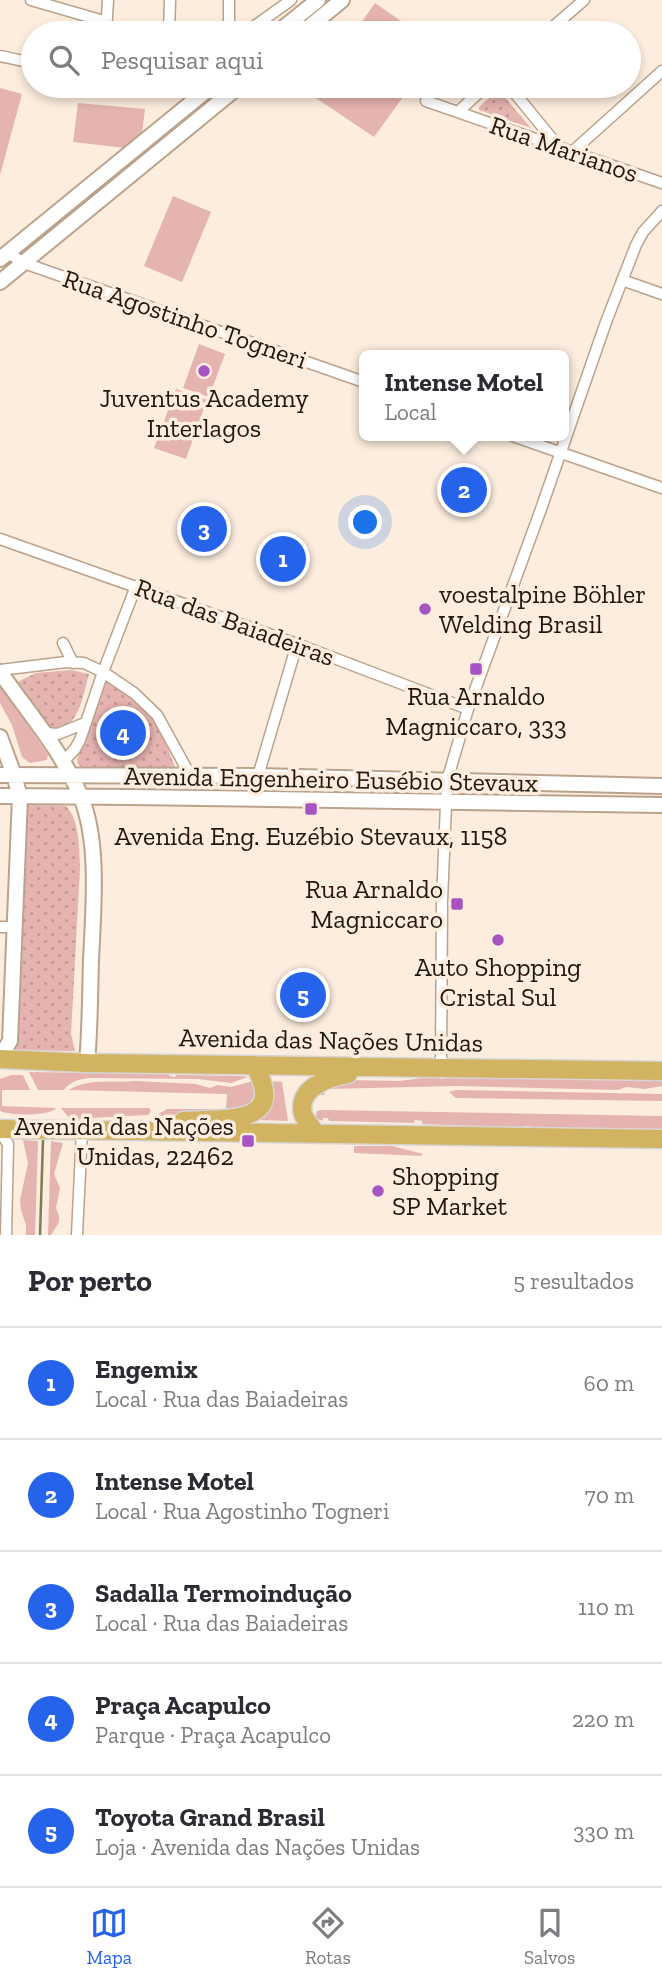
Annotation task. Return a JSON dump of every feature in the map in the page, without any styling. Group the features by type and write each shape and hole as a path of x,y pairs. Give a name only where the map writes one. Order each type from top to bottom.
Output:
{"highway":[{"name":"Avenida das Nações Unidas","path":"0,1058 87,1063 662,1071"},
{"path":"120,1130 135,1122 247,1117 256,1111 265,1094 262,1080 254,1065"},
{"path":"315,1133 303,1112 303,1102 312,1087 346,1074 401,1075 433,1068"},
{"path":"0,1130 82,1129 662,1139"}],"main road":[{"path":"292,21 318,0"},
{"path":"317,21 342,0"},
{"path":"4,256 197,98"},
{"path":"0,282 224,98"},
{"path":"66,205 78,219"},
{"path":"0,671 44,733 81,797 93,853 94,885 87,1063"},
{"path":"0,737 7,775 20,797 7,927 10,1041 0,1058"},
{"name":"Avenida Engenheiro Eusébio Stevaux","path":"7,775 66,769 142,775 662,786"},
{"path":"132,797 134,783 142,775"},
{"name":"Avenida Engenheiro Eusébio Stevaux","path":"0,796 662,805"}],"street":[{"path":"31,0 104,21"},
{"path":"107,21 108,0"},
{"path":"169,21 170,0"},
{"path":"229,0 229,21"},
{"path":"262,21 291,0"},
{"path":"560,21 584,0"},
{"path":"0,56 21,60"},
{"path":"641,90 662,71"},
{"path":"457,112 473,98"},
{"path":"519,98 559,147"},
{"path":"572,152 632,98"},
{"name":"Rua Marianos","path":"426,101 662,183"},
{"path":"569,427 606,322 640,238 662,211"},
{"name":"Rua Agostinho Togneri","path":"4,256 359,381"},
{"path":"622,280 662,294"},
{"path":"527,441 662,488"},
{"path":"433,1068 447,780 468,709 564,441"},
{"name":"Rua das Baiadeiras","path":"0,539 297,644 468,709"},
{"path":"66,769 136,586"},
{"path":"63,643 73,663"},
{"path":"258,776 297,644"},
{"path":"0,671 40,664 85,663 103,672 134,693 157,715 190,775"},
{"path":"44,733 58,734 85,723"},
{"path":"76,1235 82,1129"},
{"path":"0,1130 8,1144 6,1235"}],"shaded area":[{"path":"375,3 401,21 362,21"},
{"path":"0,88 21,94 21,98 0,175"},
{"path":"316,98 402,98 374,137"},
{"path":"489,98 505,98 531,128 479,110"},
{"path":"78,103 145,109 142,134 125,148 73,142"},
{"path":"173,196 211,212 182,282 144,266"},
{"name":"Juventus Academy Interlagos","path":"199,344 225,354 209,397 183,388"},
{"path":"176,389 207,400 186,459 154,448"},
{"path":"71,670 89,674 76,715 65,727 56,729 44,726 13,684 36,673"},
{"path":"105,679 130,694 146,709 164,738 176,770 82,768 78,764 77,759"},
{"path":"0,683 48,755 47,760 30,763 22,757 12,725 0,703"},
{"path":"27,805 66,806 76,827 80,868 71,1034 75,1051 9,1050 22,811"},
{"path":"29,1072 248,1077 231,1083 198,1079 91,1078 74,1082 64,1090 38,1090"},
{"path":"23,1075 30,1090 2,1090 2,1106 56,1109 28,1114 0,1111 0,1079"},
{"path":"439,1076 440,1079 445,1076 611,1077 611,1080 616,1080 616,1077 662,1078 662,1086 645,1089 626,1087 618,1090 457,1086 326,1089 324,1095 317,1095 320,1090 343,1082 349,1083 349,1080 399,1081"},
{"path":"253,1081 255,1096 247,1105 226,1115 187,1117 157,1115 167,1109 226,1109 227,1094 69,1090 93,1082 196,1084 210,1088 218,1085 231,1087"},
{"path":"273,1081 282,1082 288,1121 259,1120 272,1097"},
{"path":"449,1092 662,1094 662,1101 456,1098"},
{"path":"61,1108 149,1108 151,1111 148,1115 70,1119"},
{"path":"317,1111 662,1116 662,1131 530,1129 529,1126 422,1124 422,1121 415,1120 414,1123 329,1121 328,1118 323,1118 323,1121 315,1118"},
{"path":"23,1140 38,1141 35,1235 26,1235 21,1210 20,1200 28,1163"},
{"path":"51,1141 63,1143 54,1174 60,1188 56,1208 59,1222 51,1235 48,1235"},
{"path":"354,1146 392,1146 423,1154 354,1153"}],"waterway":[{"path":"40,1235 43,1140"}],"place":[{"name":"Juventus Academy Interlagos","path":"204,371"},
{"name":"Intense Motel","path":"464,490"},
{"name":"Sadalla Termoindução","path":"204,529"},
{"name":"Engemix","path":"283,559"},
{"name":"voestalpine Böhler Welding Brasil","path":"425,609"},
{"name":"Rua Arnaldo Magniccaro, 333","path":"476,669"},
{"name":"Praça Acapulco","path":"123,733"},
{"name":"Avenida Eng. Euzébio Stevaux, 1158","path":"311,809"},
{"name":"Rua Arnaldo Magniccaro","path":"457,904"},
{"name":"Auto Shopping Cristal Sul","path":"498,940"},
{"name":"Toyota Grand Brasil","path":"303,995"},
{"name":"Avenida das Nações Unidas, 22462","path":"248,1141"},
{"name":"Shopping SP Market","path":"378,1191"}]}
